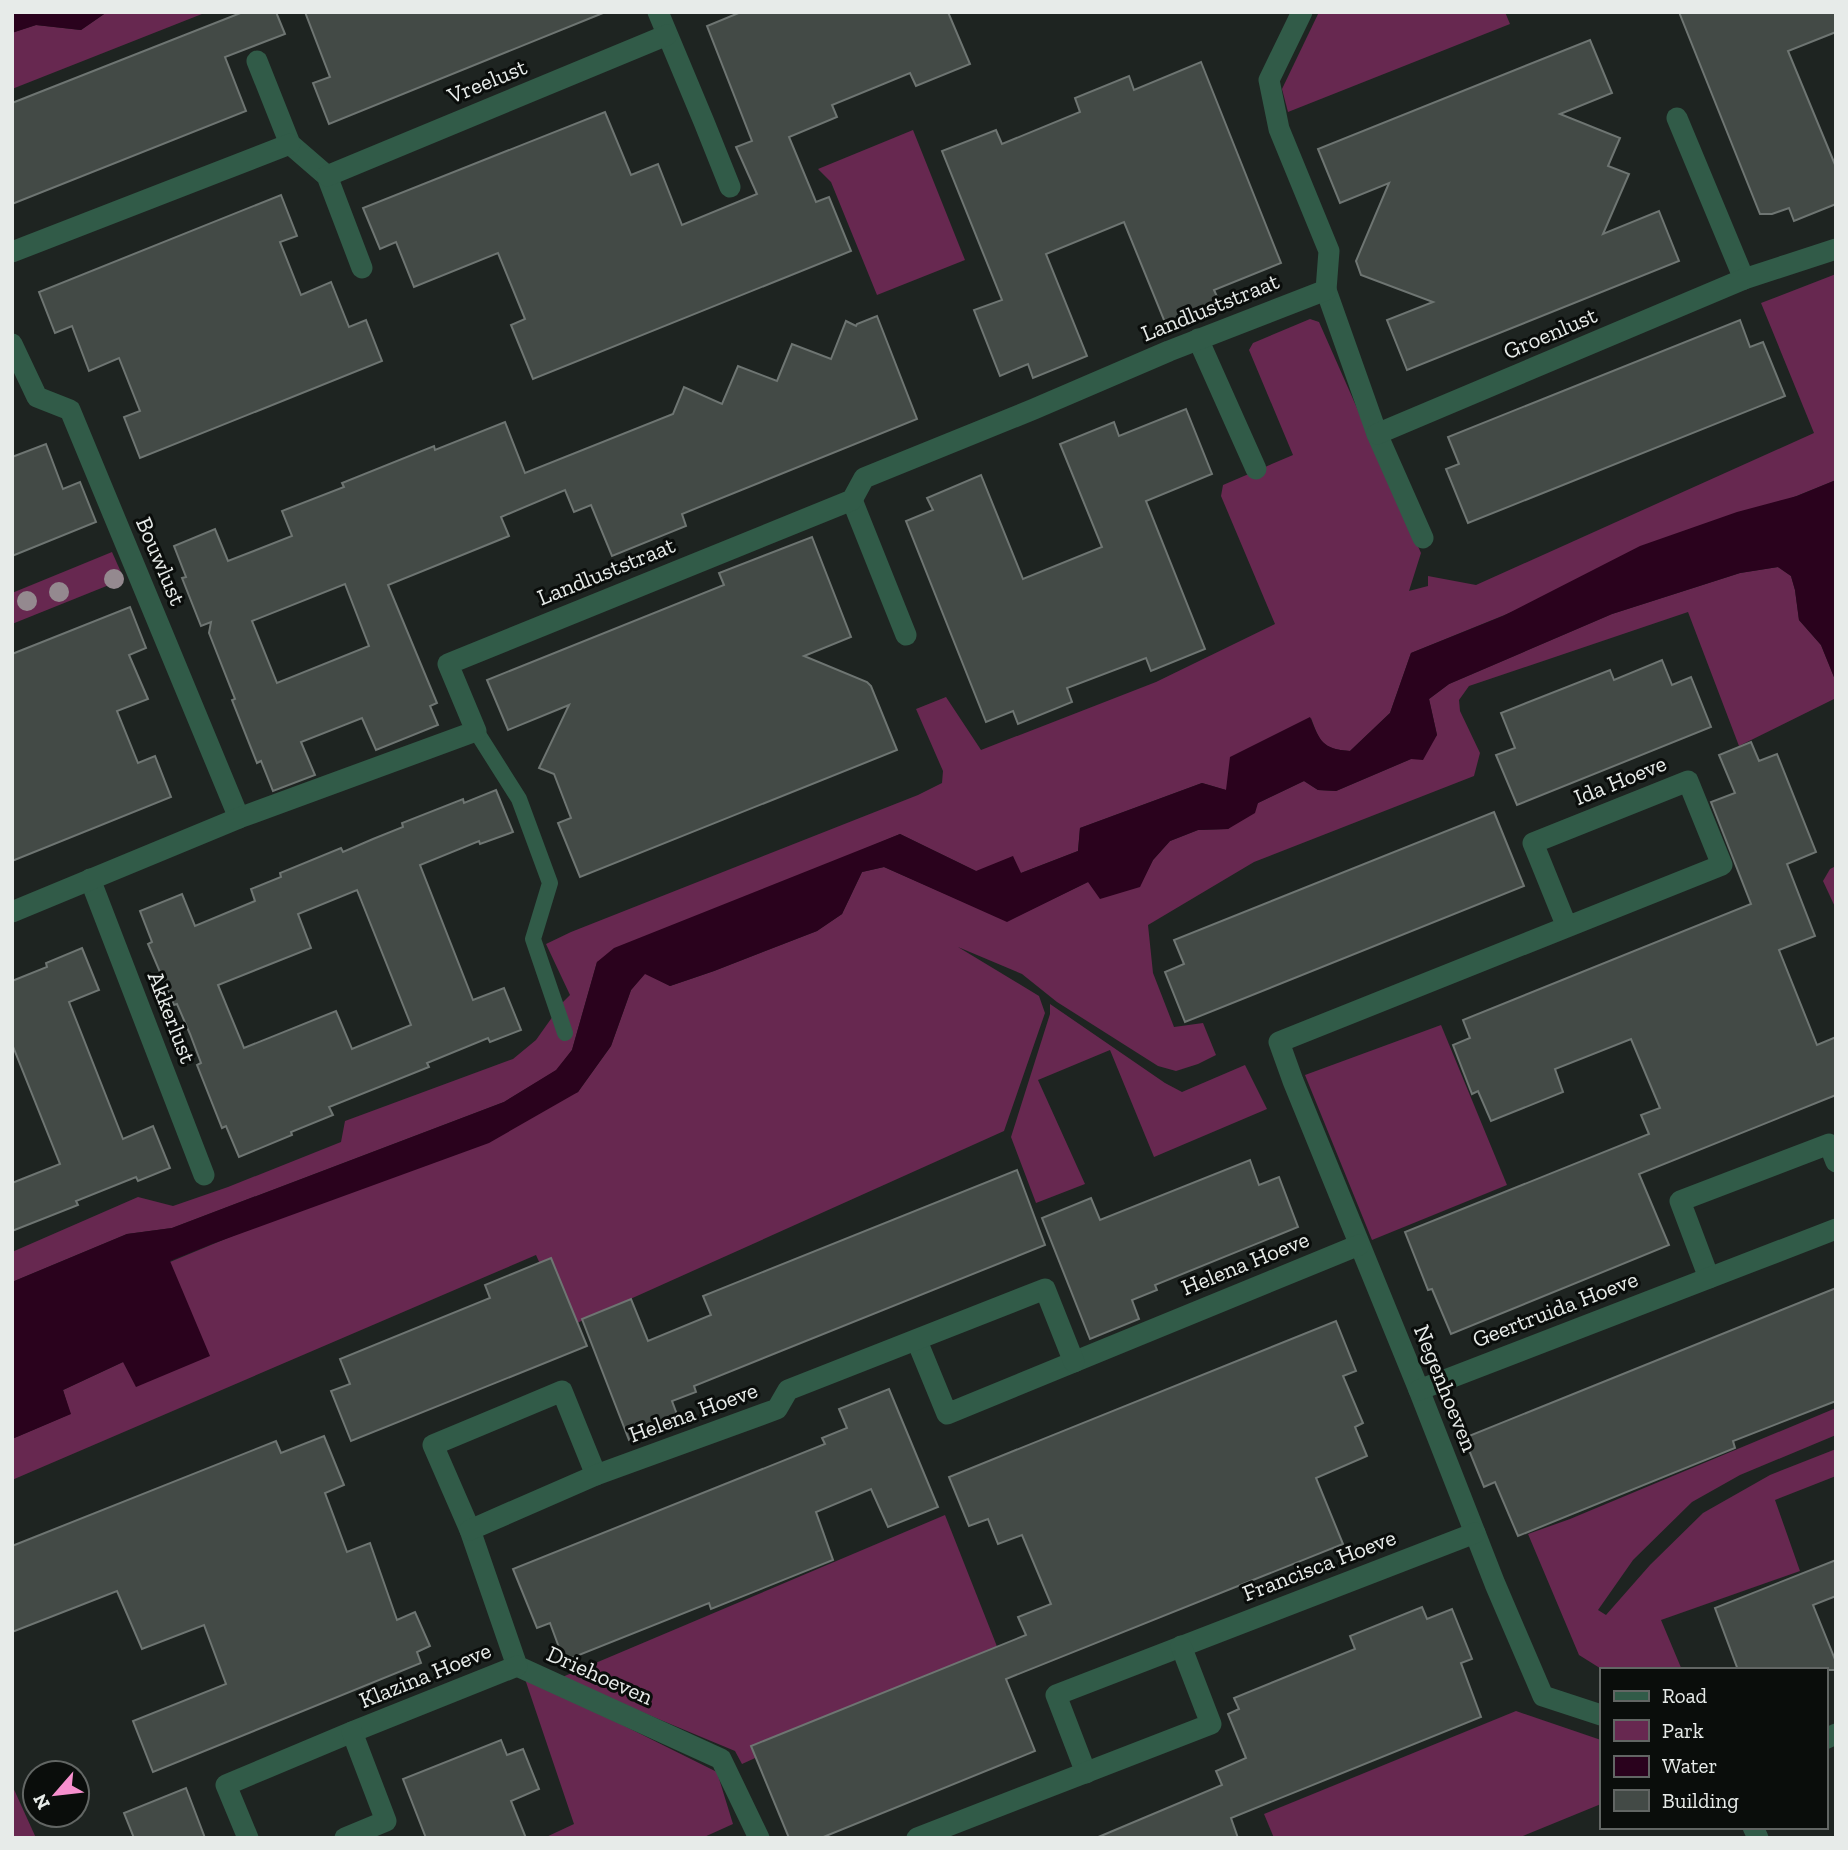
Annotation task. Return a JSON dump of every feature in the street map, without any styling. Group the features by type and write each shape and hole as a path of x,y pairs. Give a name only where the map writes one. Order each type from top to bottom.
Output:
{"street":[{"path":"658,12 730,187"},
{"path":"1302,12 1269,80 1279,129 1329,251 1326,290 1377,434 1423,538"},
{"name":"Vreelust","path":"327,176 667,35"},
{"path":"257,61 290,144 327,176 362,268"},
{"path":"1677,118 1744,279"},
{"path":"12,252 290,144"},
{"name":"Groenlust","path":"1377,434 1744,279 1836,249"},
{"name":"Landluststraat","path":"476,731 448,664 852,500 864,478 1198,339 1326,290"},
{"path":"1198,339 1256,469"},
{"name":"Bouwlust","path":"12,345 37,397 70,410 239,818"},
{"path":"852,500 906,635"},
{"path":"12,912 239,818 476,731"},
{"name":"Ida Hoeve","path":"1279,1042 1567,927 1722,865 1688,781 1533,843 1567,927"},
{"name":"Akkerlust","path":"90,879 204,1175"},
{"name":"Negenhoeven","path":"1279,1042 1543,1696 1600,1715"},
{"path":"1709,1278 1680,1201 1829,1144 1836,1162"},
{"name":"Geertruida Hoeve","path":"1419,1390 1836,1229"},
{"name":"Helena Hoeve","path":"917,1341 947,1414 1359,1245"},
{"name":"Helena Hoeve","path":"470,1530 596,1475 777,1409 788,1390 1045,1289 1074,1362"},
{"name":"Driehoeven","path":"596,1475 562,1391 433,1445 470,1530 517,1667 721,1759 759,1838"},
{"name":"Francisca Hoeve","path":"1086,1773 1056,1695 1475,1533"},
{"path":"917,1838 1211,1724 1181,1646"},
{"name":"Klazina Hoeve","path":"248,1838 226,1785 517,1667"},
{"name":"Klazina Hoeve","path":"345,1838 386,1821 352,1732"}],"lane":[{"name":"Landluststraat","path":"476,731 519,799 550,883 533,939 565,1033"}],"green space":[{"path":"107,12 207,12 12,89 12,33 36,25 81,30"},
{"path":"1319,12 1505,12 1510,24 1288,112 1282,89"},
{"path":"913,130 965,260 877,295 831,182 818,169"},
{"path":"1836,274 1836,480 1411,653 1390,713 1350,751 1323,743 1311,718 1226,790 1202,783 1080,828 1078,851 1021,873 976,871 900,834 597,962 572,1050 557,1070 504,1102 172,1228 127,1234 12,1282 12,1252 138,1197 173,1206 228,1187 341,1142 345,1121 513,1059 536,1040 570,995 546,944 942,783 943,771 916,709 946,697 981,750 1156,682 1275,624 1221,496 1223,485 1293,455 1249,350 1253,343 1310,319 1319,322 1421,553 1409,591 1428,586 1428,576 1476,585 1814,433 1761,303"},
{"path":"112,552 124,579 12,624 12,593"},
{"path":"1778,567 1791,576 1799,620 1821,645 1836,682 1836,698 1739,746 1688,612 1469,686 1459,700 1460,711 1480,753 1474,776 1254,862 1148,925 1153,973 1174,1027 1203,1023 1216,1055 1176,1071 1158,1066 1057,1002 1022,974 958,947 1039,996 1045,1013 1004,1131 568,1327 536,1255 12,1480 12,1439 70,1414 63,1390 123,1362 170,1262 578,1092 611,1046 631,990 645,973 670,986 817,931 842,914 862,872 884,867 1007,921 1088,882 1139,887 1153,860 1170,841 1198,830 1228,829 1258,803 1304,781 1318,790 1336,791 1411,759 1437,735 1429,699 1449,684 1612,614 1740,573"},
{"path":"1836,866 1836,909 1823,881 1830,869"},
{"path":"1050,1004 1182,1092 1245,1065 1267,1109 1154,1157 1110,1050 1038,1080 1085,1184 1036,1203 1011,1137 1050,1014"},
{"path":"1441,1025 1507,1185 1372,1240 1305,1075"},
{"path":"1836,1408 1836,1435 1740,1475 1692,1502 1633,1560 1598,1610 1606,1615 1650,1565 1703,1513 1770,1475 1836,1449 1836,1476 1775,1500 1800,1571 1661,1620 1681,1668 1600,1668 1579,1655 1528,1534"},
{"path":"945,1515 998,1649 742,1764 735,1751 560,1678"},
{"path":"524,1676 717,1772 733,1824 702,1838 544,1838 574,1824"},
{"path":"1516,1711 1600,1740 1600,1804 1518,1838 1274,1838 1264,1814"},
{"path":"12,1785 21,1805 21,1829 32,1829 36,1838 12,1838"}],"water":[{"path":"12,12 107,12 81,30 36,25 12,33"},
{"path":"1836,480 1836,682 1821,645 1799,620 1791,576 1778,567 1740,573 1612,614 1449,684 1429,699 1437,735 1423,760 1411,759 1336,791 1318,790 1304,781 1258,803 1255,813 1228,829 1198,830 1170,841 1153,860 1140,887 1100,899 1088,882 1007,922 884,867 862,872 842,914 817,931 670,986 645,974 631,990 611,1046 578,1092 489,1143 170,1261 210,1356 136,1387 123,1362 63,1390 71,1414 12,1439 12,1282 127,1234 172,1228 504,1102 556,1070 572,1050 597,962 614,948 900,834 976,871 1013,856 1021,873 1078,851 1080,828 1202,783 1226,790 1230,757 1310,717 1323,742 1333,748 1350,751 1390,713 1411,653 1503,616 1640,546 1737,512 1797,496"}],"building":[{"path":"243,12 276,12 285,34 225,57 246,111 12,204 12,103"},
{"path":"305,12 603,13 329,124 313,83 330,77"},
{"path":"741,12 948,12 970,64 916,86 910,73 832,105 837,117 789,137 816,202 829,197 851,251 533,379 511,325 525,319 498,253 414,287 396,242 380,249 363,208 605,112 631,175 658,164 682,225 757,194 736,147 752,141 707,26"},
{"path":"1679,12 1836,12 1836,32 1788,51 1836,167 1836,204 1794,221 1789,208 1772,214 1760,214"},
{"path":"1590,40 1612,93 1560,114 1620,138 1608,166 1629,174 1603,234 1659,211 1679,261 1407,370 1387,320 1433,302 1361,275 1356,261 1389,183 1340,203 1318,149"},
{"path":"1201,62 1281,263 1214,290 1220,303 1166,325 1124,222 1046,254 1087,356 1033,378 1028,364 1000,376 974,310 1002,300 942,151 996,130 1002,144 1080,112 1075,98 1129,76 1134,90"},
{"path":"281,195 297,236 280,242 301,295 331,282 349,327 366,320 382,361 140,458 124,417 140,411 119,358 89,371 72,326 55,333 39,292"},
{"path":"877,316 917,419 682,514 686,526 612,556 591,505 574,512 565,490 501,517 509,536 388,585 437,703 430,706 438,725 376,750 362,718 301,742 315,775 273,791 261,761 257,763 232,700 235,699 209,633 211,622 201,626 182,578 186,577 174,546 215,529 228,561 292,536 282,511 344,487 342,483 434,446 435,450 505,422 525,473 673,414 684,387 722,404 738,366 777,381 792,344 831,359 846,321 856,326","holes":["345,584 369,646 277,683 252,621"]},
{"path":"1740,320 1750,347 1763,342 1785,396 1468,523 1446,469 1459,464 1448,437"},
{"path":"1186,409 1212,474 1146,501 1205,649 1151,671 1146,658 1067,688 1072,702 1018,724 1013,711 986,722 906,521 933,510 927,498 981,475 1023,579 1102,547 1060,444 1114,422 1119,436"},
{"path":"46,444 63,489 80,482 96,522 12,556 12,457"},
{"path":"812,537 851,637 804,656 871,686 897,750 580,877 558,823 571,818 554,774 539,768 569,705 508,730 487,680 724,585 719,573"},
{"path":"130,607 146,648 129,655 148,699 117,711 138,763 155,756 171,797 12,861 12,654"},
{"path":"1662,660 1672,685 1691,677 1711,727 1517,805 1496,755 1515,748 1501,713 1610,670 1614,680"},
{"path":"1751,742 1759,761 1777,754 1816,852 1787,864 1815,936 1779,950 1817,1045 1836,1037 1836,1095 1639,1174 1669,1245 1451,1334 1432,1289 1428,1290 1405,1232 1649,1134 1641,1115 1660,1108 1631,1039 1555,1069 1563,1092 1491,1121 1478,1091 1472,1094 1453,1045 1470,1038 1463,1020 1751,904 1711,802 1735,793 1719,755"},
{"path":"496,790 513,832 480,844 479,841 420,865 473,1000 504,988 521,1030 490,1042 488,1038 427,1063 429,1067 329,1107 333,1115 239,1157 226,1126 222,1128 197,1065 201,1063 190,1034 177,1004 174,1005 148,944 152,942 140,911 182,894 195,926 255,901 251,889 281,877 280,873 341,848 343,852 403,827 402,823 463,799 464,803","holes":["357,890 411,1025 352,1049 336,1011 244,1048 218,985 311,948 298,914"]},
{"path":"1494,812 1524,886 1185,1022 1165,972 1184,964 1174,940"},
{"path":"82,948 99,990 69,1002 123,1139 153,1126 170,1168 138,1181 136,1177 76,1201 78,1205 12,1231 12,1183 60,1164 12,1044 12,981 47,967 46,963"},
{"path":"1250,1160 1259,1185 1279,1177 1298,1227 1155,1285 1157,1290 1132,1300 1139,1319 1090,1339 1042,1218 1091,1198 1100,1220"},
{"path":"1017,1170 1045,1245 694,1386 696,1392 672,1401 679,1420 629,1440 582,1319 631,1299 648,1341 711,1315 703,1296"},
{"path":"551,1258 587,1346 351,1441 331,1391 350,1384 340,1359 490,1298 485,1285"},
{"path":"1836,1288 1836,1401 1733,1441 1735,1448 1518,1536 1495,1482 1484,1487 1464,1438"},
{"path":"1336,1321 1356,1371 1343,1376 1363,1423 1355,1427 1367,1456 1316,1478 1343,1544 1006,1679 1035,1751 821,1838 789,1838 751,1746 1026,1635 1018,1617 1051,1604 1022,1535 998,1544 988,1519 969,1526 949,1477"},
{"path":"889,1389 938,1507 888,1527 871,1489 816,1512 833,1560 711,1609 709,1603 564,1661 550,1623 537,1628 513,1569 825,1444 822,1438 847,1428 839,1409"},
{"path":"324,1436 344,1485 325,1493 347,1552 370,1543 397,1620 415,1612 430,1646 417,1652 421,1663 153,1772 133,1721 226,1684 204,1625 142,1649 117,1591 12,1632 12,1546 276,1441 281,1453"},
{"path":"1836,1560 1836,1596 1813,1605 1836,1662 1836,1670 1737,1668 1715,1608"},
{"path":"1422,1607 1427,1619 1452,1609 1472,1659 1461,1663 1481,1717 1231,1818 1238,1838 1096,1838 1222,1785 1216,1771 1246,1758 1228,1714 1239,1709 1234,1698 1355,1649 1350,1636"},
{"path":"501,1740 507,1755 523,1749 539,1789 511,1801 526,1838 426,1838 403,1779"},
{"path":"186,1788 205,1838 134,1838 124,1813"}]}
